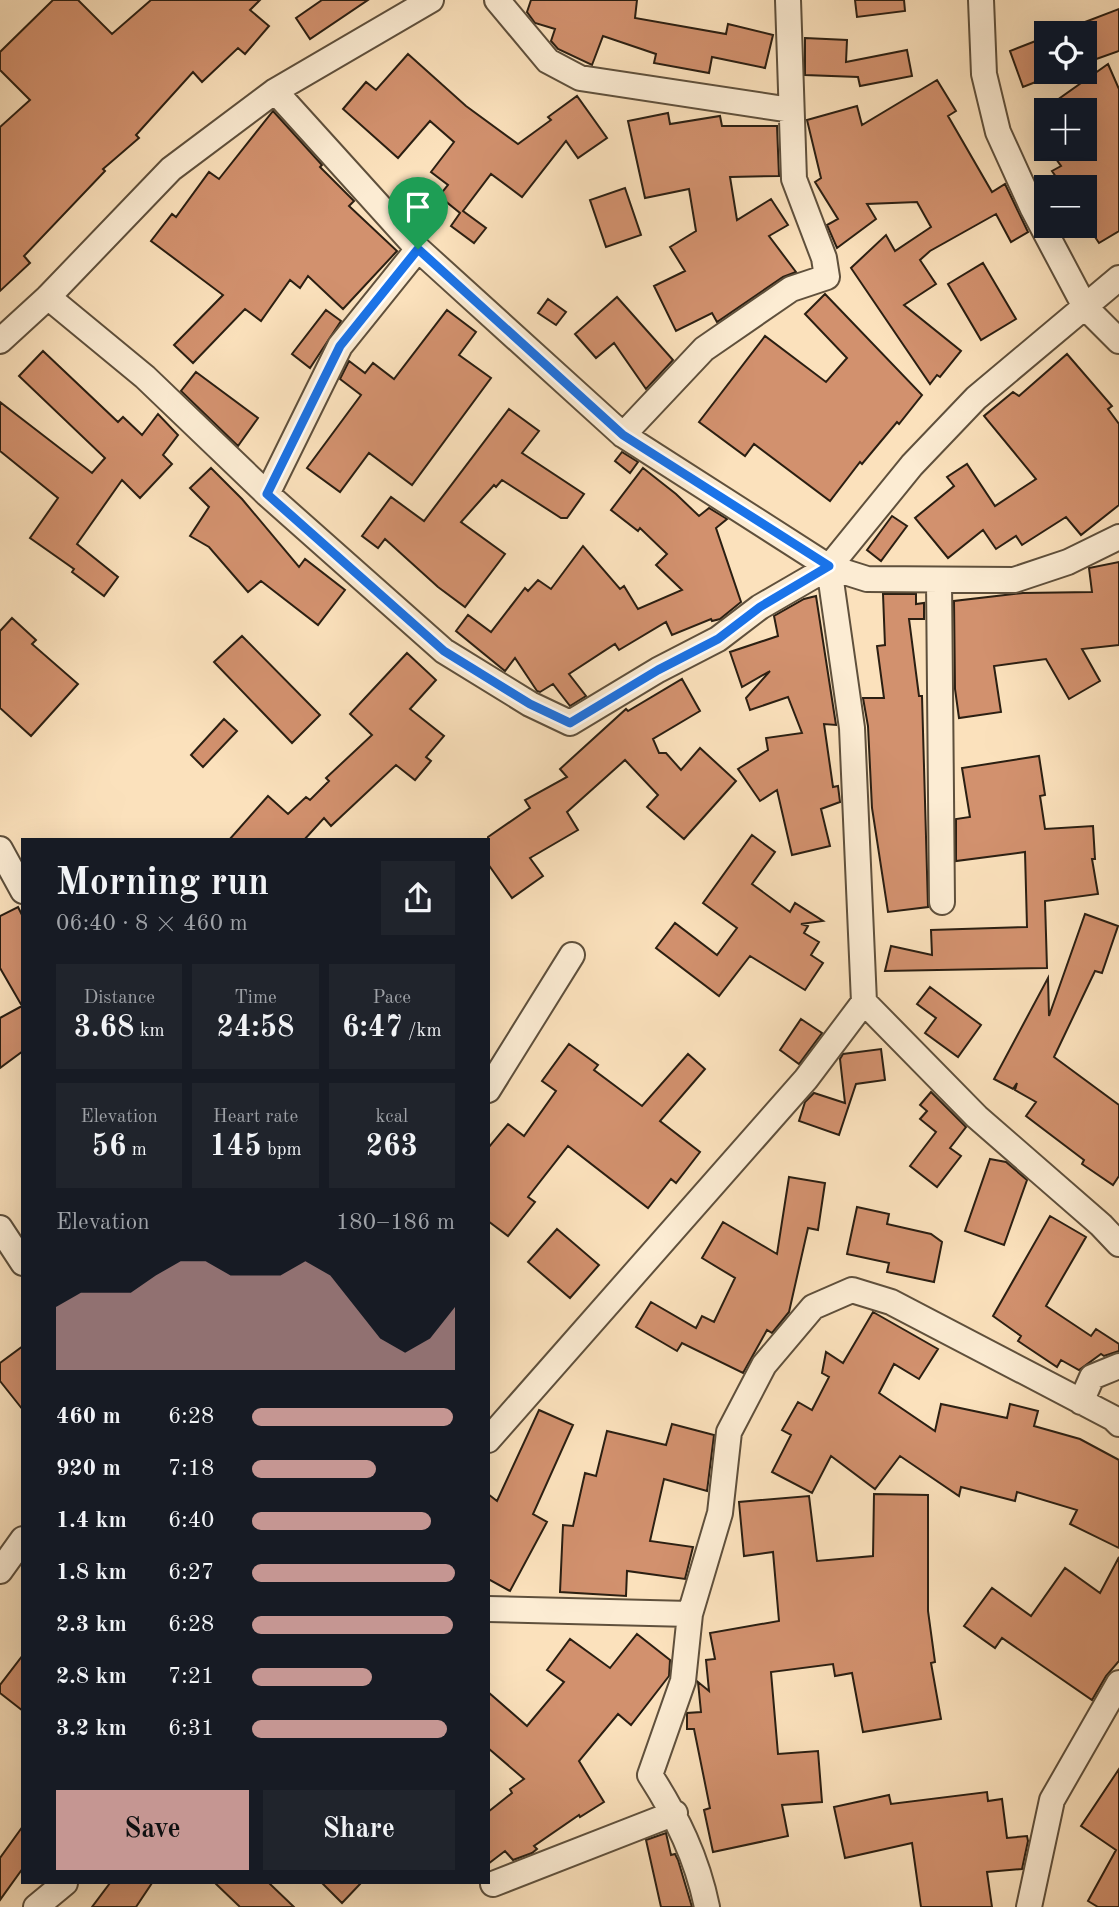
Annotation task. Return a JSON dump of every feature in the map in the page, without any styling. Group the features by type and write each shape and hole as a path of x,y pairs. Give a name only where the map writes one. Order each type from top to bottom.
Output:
{"street":[{"path":"0,341 48,297 171,169 275,90 431,0"},
{"path":"496,0 548,61 580,78 791,110"},
{"path":"623,435 704,349 791,289 827,277 824,258 794,179 788,0"},
{"path":"981,0 984,74 998,132 1033,209 1085,307 1119,341"},
{"path":"275,90 418,249 623,435 829,566 867,579 1014,580 1068,562 1119,537"},
{"path":"267,494 340,346 418,249"},
{"path":"48,297 145,377 267,494 444,651 530,704 570,723 658,670 718,639 760,607 829,566 912,466 976,398 1119,278"},
{"path":"490,1438 806,1079 864,1002 852,728 829,566"},
{"path":"939,581 942,902"},
{"path":"0,849 21,887"},
{"path":"490,1087 572,955"},
{"path":"864,1002 977,1116 1119,1244"},
{"path":"0,1228 21,1260"},
{"path":"707,1907 700,1872 675,1813 650,1775 683,1681 690,1614 720,1513 729,1432 764,1365 813,1307 852,1290 891,1302 1113,1418 1119,1424"},
{"path":"1081,1402 1092,1377 1119,1366"},
{"path":"0,1571 21,1542"},
{"path":"490,1609 690,1614"},
{"path":"1029,1907 1052,1800 1119,1683"},
{"path":"494,1884 675,1813"},
{"path":"36,1907 64,1884"}],"building":[{"path":"53,0 78,0 112,34 151,0 260,0 250,10 269,26 245,54 238,48 202,82 193,72 136,135 139,138 103,169 105,171 24,256 30,263 0,291 0,127 30,100 0,70 0,52"},
{"path":"322,0 368,0 310,39 296,18"},
{"path":"531,0 637,0 635,18 726,34 728,24 773,35 765,68 712,57 709,73 654,63 656,54 603,36 592,65 558,49 551,41 555,29 535,23 527,12"},
{"path":"855,0 904,0 905,11 857,17"},
{"path":"1119,9 1119,51 1097,59 1097,21 1088,21"},
{"path":"805,38 847,40 846,62 907,50 912,76 860,86 858,77 805,75"},
{"path":"1034,42 1034,83 1023,87 1010,51"},
{"path":"408,54 466,106 518,144 551,120 548,117 577,96 607,138 578,158 566,141 522,197 491,174 463,211 486,228 474,243 451,226 460,213 439,196 448,185 431,172 454,142 430,121 398,158 343,109 366,82 376,90"},
{"path":"1108,64 1119,89 1119,231 1099,243 1096,238 1097,175 1055,175 1052,171 1061,166 1057,161 1097,161 1097,98 1060,98 1080,84 1097,84 1097,72"},
{"path":"937,80 956,111 948,116 992,192 1005,184 1028,232 1011,242 996,214 930,251 920,260 936,284 904,305 961,351 940,377 937,375 930,384 851,268 886,235 895,251 931,227 917,202 867,204 876,219 837,248 827,225 838,219 815,182 821,178 807,120 857,106 862,125"},
{"path":"273,111 322,165 320,167 354,201 349,206 397,251 343,309 308,276 300,288 290,280 261,321 245,309 193,363 174,345 223,295 151,241 172,214 176,217 209,172 219,179"},
{"path":"668,113 670,124 720,116 722,126 777,126 779,176 730,177 737,220 771,199 788,225 769,236 796,272 783,277 717,322 712,313 676,331 654,286 685,271 670,247 696,231 689,189 645,198 628,121"},
{"path":"625,188 641,235 606,247 590,200"},
{"path":"983,263 1016,319 981,340 948,284"},
{"path":"825,294 922,395 862,464 860,462 830,501 754,444 745,456 699,422 765,336 826,382 847,358 805,314"},
{"path":"617,297 673,360 646,389 614,343 596,358 575,334"},
{"path":"548,299 566,312 556,325 538,313"},
{"path":"326,310 341,321 310,368 292,354"},
{"path":"447,310 476,332 459,355 491,378 412,485 369,453 340,492 307,468 361,395 340,379 349,361 365,373 373,363 394,379"},
{"path":"43,351 118,422 123,417 142,435 158,414 178,435 163,455 172,464 140,498 122,480 77,544 118,577 104,596 72,572 74,569 30,538 58,498 0,451 0,402 92,473 105,458 19,376"},
{"path":"1067,354 1112,406 1108,409 1119,424 1119,505 1081,535 1066,517 1022,545 1016,536 996,549 983,530 948,558 915,518 954,486 947,477 967,464 995,506 1036,479 984,416 1013,392 1019,396"},
{"path":"196,372 258,418 238,446 181,391"},
{"path":"509,409 539,431 522,453 584,494 567,518 561,518 502,480 496,487 494,485 461,522 505,554 465,607 438,587 385,539 378,548 362,536 391,497 424,521"},
{"path":"622,452 638,462 630,473 615,461"},
{"path":"211,468 242,499 299,567 305,559 345,590 318,625 261,581 248,592 209,547 190,536 209,507 190,488"},
{"path":"643,468 699,516 709,508 727,519 716,528 741,602 720,619 711,619 672,635 666,622 619,650 615,644 569,674 586,696 570,706 553,684 540,692 537,691 515,658 505,671 456,631 468,615 491,632 525,588 528,591 538,580 551,589 583,546 620,589 624,586 638,609 682,590 656,565 667,554 640,528 638,531 611,510"},
{"path":"892,516 907,526 881,561 867,550"},
{"path":"1119,562 1119,645 1082,649 1100,681 1069,699 1046,659 994,666 1001,712 959,718 955,689 954,601 1023,593 1092,592 1089,568"},
{"path":"883,594 916,594 916,604 924,603 924,619 909,619 919,696 922,696 928,907 888,912 872,808 868,726 863,698 884,698 877,646 885,645"},
{"path":"816,596 836,725 824,724 833,787 838,786 840,802 821,809 830,846 792,855 777,790 760,801 738,769 768,750 766,738 802,733 788,697 750,710 746,698 770,671 742,687 730,652 778,636 774,616 804,599"},
{"path":"12,618 36,640 32,644 78,684 31,736 0,708 0,631"},
{"path":"242,636 320,715 292,743 214,662"},
{"path":"407,653 436,680 410,709 444,736 426,757 431,761 415,780 396,765 331,826 324,818 306,838 231,838 268,796 288,814 306,797 310,800 329,781 326,778 372,735 350,714"},
{"path":"682,679 700,711 653,739 659,753 666,753 681,770 700,748 736,781 684,839 647,807 658,795 625,760 567,812 578,830 530,858 543,876 512,898 490,867 488,837 530,808 525,800 567,777 560,769 626,709 628,711"},
{"path":"224,719 237,731 203,767 191,755"},
{"path":"1039,756 1045,795 1040,796 1045,829 1093,826 1095,859 1092,859 1098,894 1045,901 1047,968 885,971 891,946 932,955 931,930 1027,927 1025,852 956,861 956,819 970,817 962,768"},
{"path":"752,835 775,852 752,884 790,912 795,903 823,921 801,924 808,926 804,933 819,942 811,955 823,963 805,990 750,956 719,996 656,948 675,923 717,955 737,928 703,903"},
{"path":"18,907 21,913 21,1004 0,968 0,916"},
{"path":"1085,914 1118,926 1102,973 1095,971 1054,1057 1119,1105 1119,1176 1113,1185 1082,1164 1084,1160 1026,1116 1036,1102 1015,1090 1017,1083 1013,1089 994,1079 1048,978 1049,1016"},
{"path":"930,987 981,1025 958,1057 925,1033 936,1018 917,1004"},
{"path":"21,1007 21,1052 0,1068 0,1018"},
{"path":"801,1019 822,1033 799,1064 780,1050"},
{"path":"569,1044 598,1065 594,1070 642,1106 688,1054 705,1069 660,1121 700,1152 676,1183 671,1179 648,1208 568,1146 528,1197 535,1202 508,1236 490,1222 490,1146 508,1124 524,1136 556,1091 542,1081"},
{"path":"881,1049 885,1080 856,1084 839,1135 799,1121 805,1102 814,1093 845,1103 840,1059 843,1054"},
{"path":"931,1092 966,1127 950,1148 961,1156 937,1187 910,1166 936,1132 920,1119 927,1111 920,1105"},
{"path":"990,1159 1006,1162 1027,1180 1004,1245 965,1231"},
{"path":"789,1177 825,1183 818,1230 808,1228 789,1312 772,1333 767,1330 743,1373 682,1343 677,1351 636,1327 651,1302 696,1328 702,1316 714,1322 735,1278 702,1258 723,1222 777,1254"},
{"path":"857,1207 889,1214 887,1224 931,1234 942,1242 934,1282 887,1272 889,1263 847,1254"},
{"path":"1050,1216 1086,1237 1046,1306 1091,1336 1096,1329 1119,1344 1119,1351 1104,1356 1101,1354 1079,1370 1061,1360 1057,1367 1018,1341 1021,1336 993,1316"},
{"path":"557,1229 599,1265 570,1298 528,1262"},
{"path":"873,1312 938,1349 919,1379 894,1364 879,1393 935,1431 941,1404 1007,1418 1010,1404 1038,1411 1034,1426 1080,1439 1119,1460 1119,1548 1070,1524 1077,1510 1017,1492 1015,1501 961,1487 959,1496 900,1456 875,1489 831,1456 812,1493 772,1472 791,1435 782,1430 798,1402 812,1410 829,1377 822,1373 826,1352 843,1363"},
{"path":"21,1347 21,1407 0,1381 0,1363"},
{"path":"539,1410 573,1425 533,1514 547,1522 510,1591 490,1580 490,1496 497,1501"},
{"path":"672,1424 714,1435 707,1491 664,1479 650,1541 693,1547 685,1579 627,1571 626,1596 560,1592 563,1525 573,1526 585,1473 596,1476 607,1431 666,1445"},
{"path":"874,1494 928,1495 928,1611 935,1662 931,1663 941,1719 863,1732 852,1673 835,1676 833,1664 771,1672 778,1754 818,1751 822,1802 782,1805 788,1836 713,1852 704,1810 710,1808 694,1729 687,1729 687,1713 701,1712 698,1682 709,1691 706,1660 715,1659 710,1633 779,1621 773,1552 744,1556 739,1502 809,1496 817,1561 873,1556"},
{"path":"1119,1557 1119,1661 1106,1676 1092,1700 1002,1638 995,1648 964,1626 992,1588 1031,1616 1065,1568 1100,1593"},
{"path":"637,1634 670,1660 669,1676 631,1725 618,1714 579,1761 604,1802 580,1817 579,1815 534,1846 537,1849 532,1853 513,1860 505,1851 490,1862 490,1810 512,1793 510,1789 524,1779 490,1750 490,1694 527,1726 564,1682 547,1670 570,1639 610,1668"},
{"path":"21,1658 21,1709 0,1693 0,1685"},
{"path":"1119,1769 1119,1907 1098,1907 1088,1901 1116,1850 1081,1826"},
{"path":"987,1792 988,1801 1002,1799 1007,1838 1027,1836 1028,1841 1022,1869 987,1872 992,1907 921,1907 912,1843 845,1858 834,1807 889,1795 891,1804"},
{"path":"21,1829 21,1871 0,1900 0,1858"},
{"path":"666,1833 671,1855 675,1854 678,1860 692,1907 661,1907 646,1840"},
{"path":"109,1884 151,1884 136,1907 92,1907"},
{"path":"216,1884 270,1884 294,1907 240,1907"},
{"path":"323,1884 360,1884 342,1903"}],"route":[{"path":"418,249 623,435 829,566 760,607 718,639 658,670 570,723 530,704 444,651 267,494 340,346 418,249"}]}
